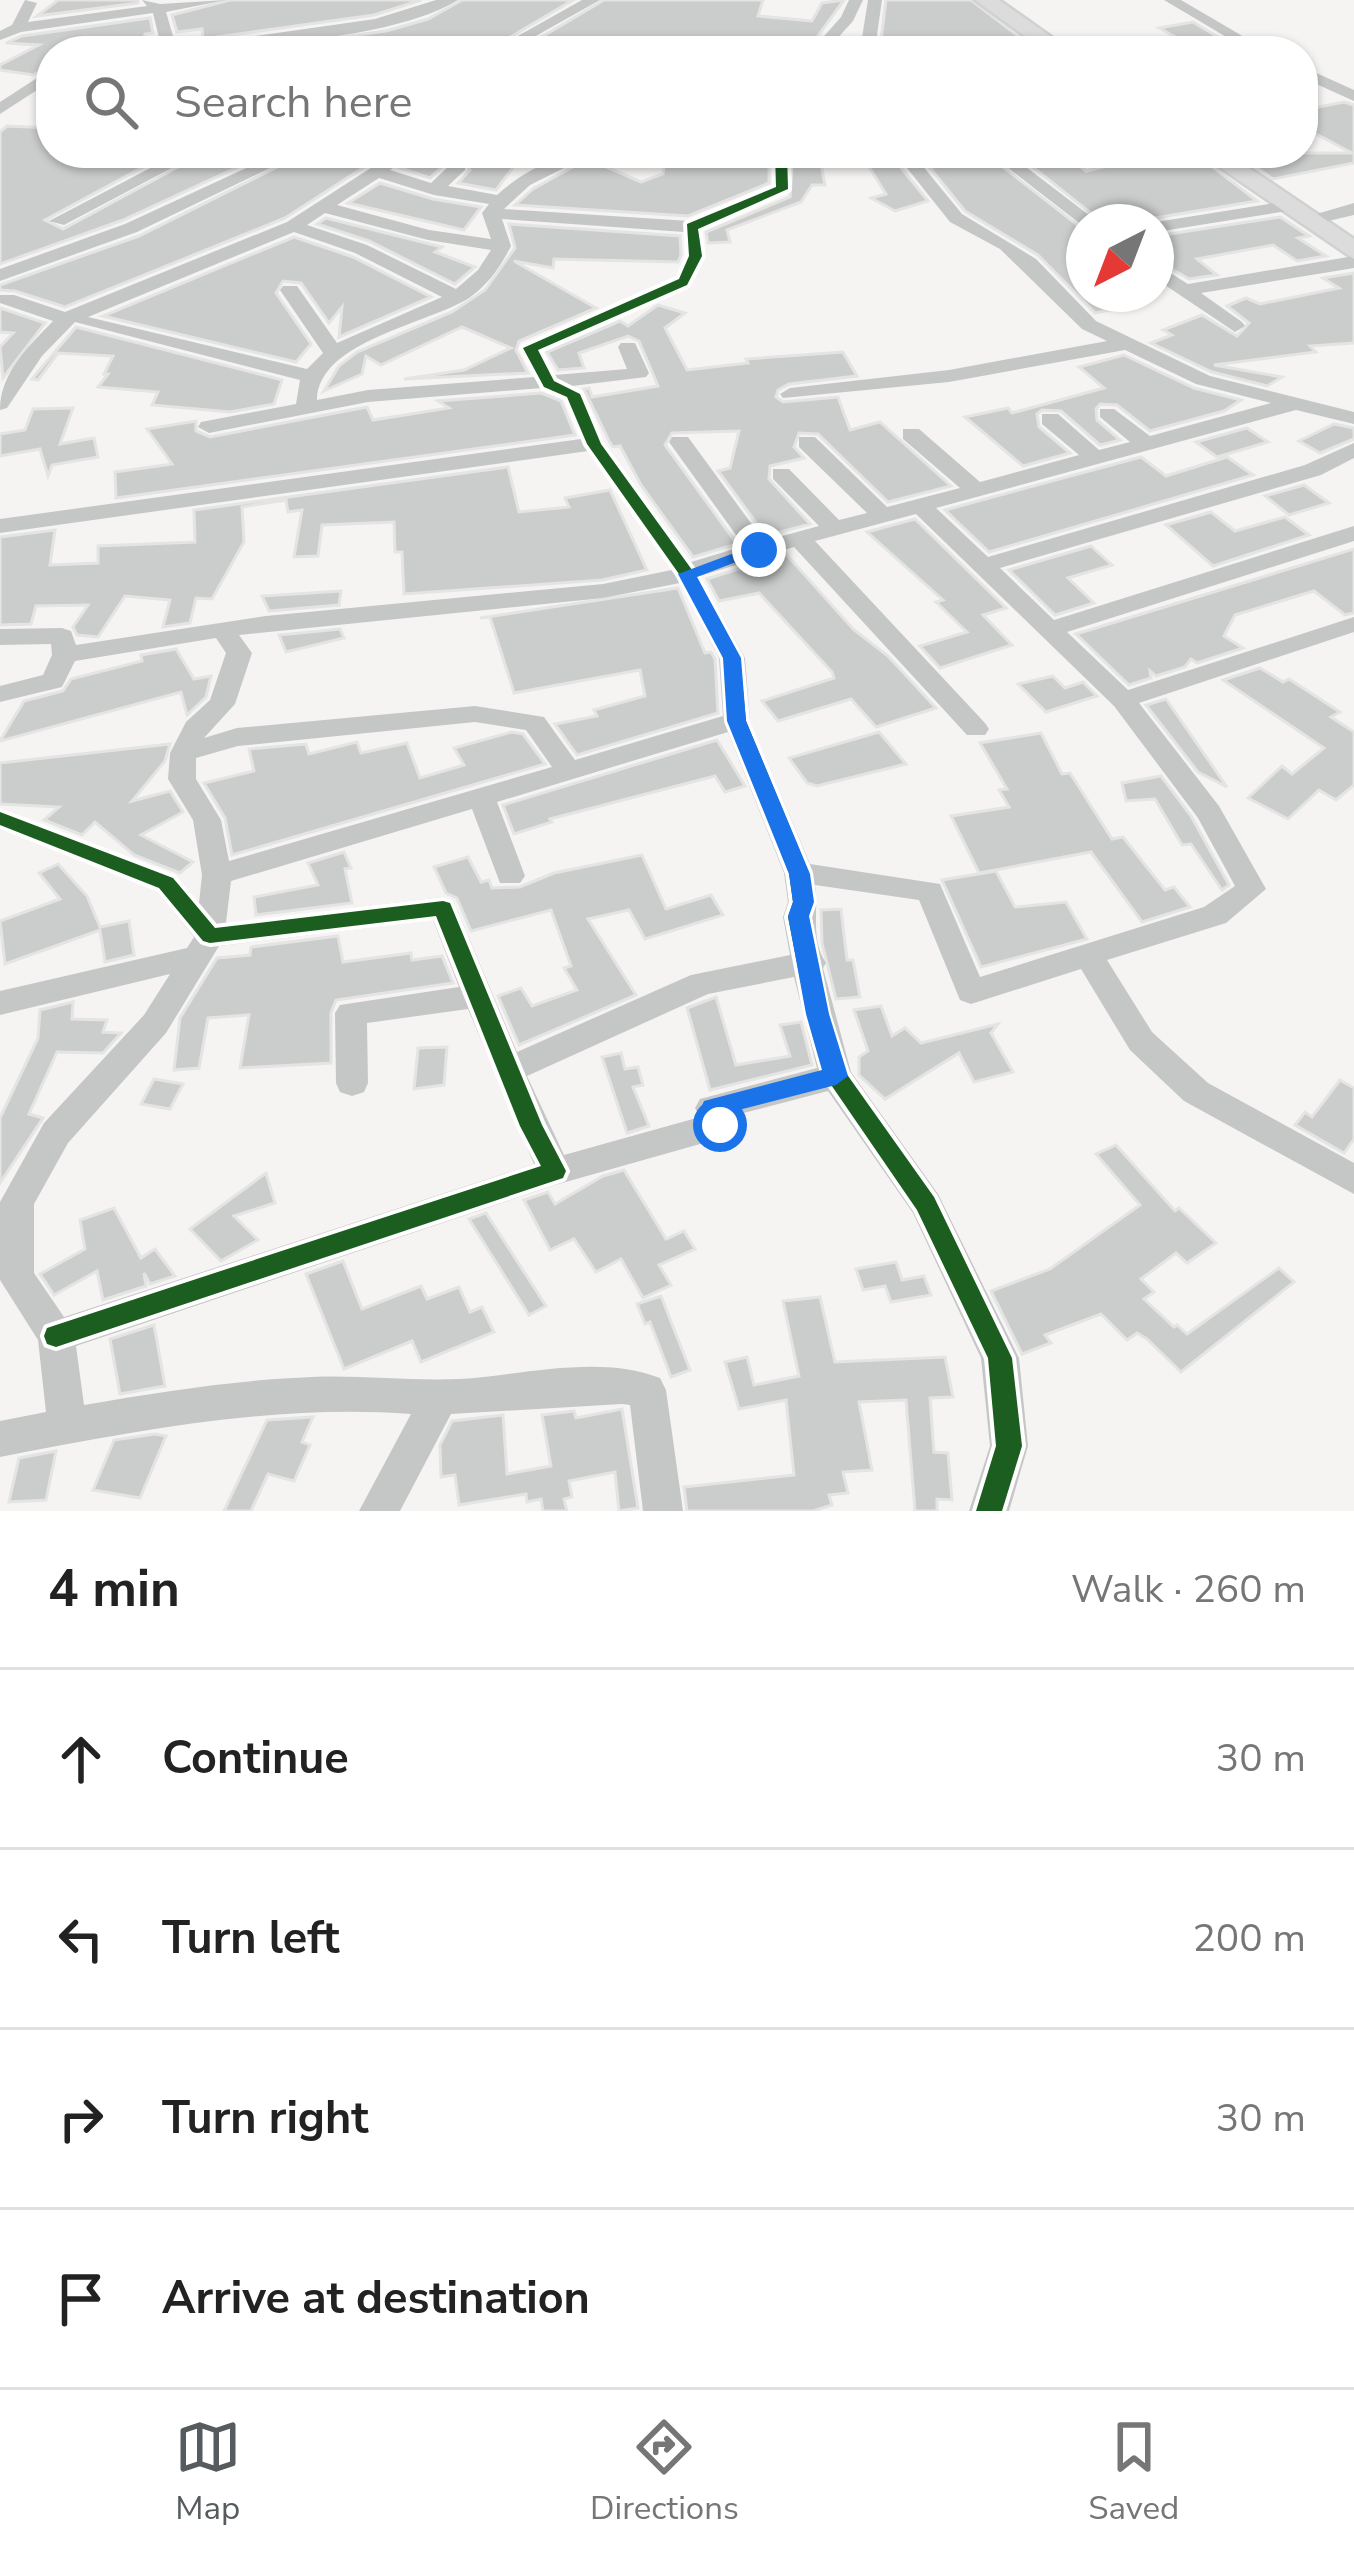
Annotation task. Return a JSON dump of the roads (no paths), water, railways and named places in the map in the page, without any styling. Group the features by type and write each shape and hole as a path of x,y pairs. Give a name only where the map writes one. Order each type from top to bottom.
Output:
{"main road":[{"path":"985,0 1038,36"},
{"path":"1002,0 1055,36"},
{"path":"1232,168 1354,250"},
{"path":"1253,168 1354,236"}],"street":[{"path":"0,36 18,28 155,5 219,0"},
{"path":"284,36 377,23 451,0"},
{"path":"529,36 593,0"},
{"path":"832,36 856,0"},
{"path":"869,36 875,0"},
{"path":"1171,0 1235,36"},
{"path":"18,28 30,3"},
{"path":"155,5 169,36"},
{"path":"305,32 306,36"},
{"path":"1318,79 1354,96"},
{"path":"0,109 36,84"},
{"path":"0,90 21,93"},
{"path":"58,221 162,168"},
{"path":"0,275 131,228 261,168"},
{"path":"0,404 34,352 75,321 293,226 384,168"},
{"path":"434,190 457,168"},
{"path":"495,207 522,178 548,168"},
{"path":"692,227 696,221 782,189 781,168"},
{"path":"914,168 956,218 1006,245 1089,326 1203,380 1354,418"},
{"path":"1017,168 1066,205"},
{"path":"379,172 495,207 692,227"},
{"path":"321,206 428,235 502,246"},
{"path":"1174,223 1288,206"},
{"path":"306,408 303,396 311,376 333,352 458,297 491,269 502,246 495,207"},
{"path":"1324,215 1354,209"},
{"path":"293,226 361,249 458,297"},
{"path":"692,227 698,242 695,265 683,282 530,348 548,384 573,394 594,444 687,574 732,658 736,721 800,874 803,902 799,916 817,1014 836,1076 926,1204 1000,1358 1009,1447 989,1511"},
{"path":"1184,290 1354,262"},
{"path":"1174,283 1235,326"},
{"path":"290,290 333,352"},
{"path":"7,299 75,321 311,376"},
{"path":"790,394 949,376 1124,344"},
{"path":"209,427 368,396 638,374 628,347"},
{"path":"65,656 338,614 603,591 687,574 759,550 1289,405"},
{"path":"1107,413 1147,445"},
{"path":"1050,419 1096,459"},
{"path":"911,434 977,491"},
{"path":"680,442 759,550"},
{"path":"807,442 883,516"},
{"path":"0,526 594,444"},
{"path":"982,566 1313,470 1354,450"},
{"path":"781,474 835,529"},
{"path":"800,874 930,891 970,992 1215,915 1251,889 1209,812 1123,700 921,506"},
{"path":"1051,628 1354,533"},
{"path":"800,539 976,729"},
{"path":"1123,700 1354,623"},
{"path":"67,1426 56,1336 16,1276 17,1203 56,1133 155,1024 203,947 217,875 207,820 182,779 183,753 195,728 222,704 239,653 223,630"},
{"path":"0,637 62,636 65,656 53,681 0,694"},
{"path":"183,753 237,737 476,714 535,723 568,770"},
{"path":"217,875 736,721"},
{"path":"481,796 510,877"},
{"path":"0,818 166,883 203,947"},
{"path":"0,1003 203,947 443,908 531,1126 555,1171"},
{"path":"1087,953 1141,1041 1196,1092 1354,1180"},
{"path":"510,1069 702,983 811,963"},
{"path":"352,1083 351,1013 481,996"},
{"path":"56,1336 555,1171 720,1125 712,1108 836,1076"},
{"path":"0,1439 253,1400 356,1393 440,1398 543,1393 608,1383 647,1390 663,1511"},
{"path":"379,1511 440,1398"}]}
